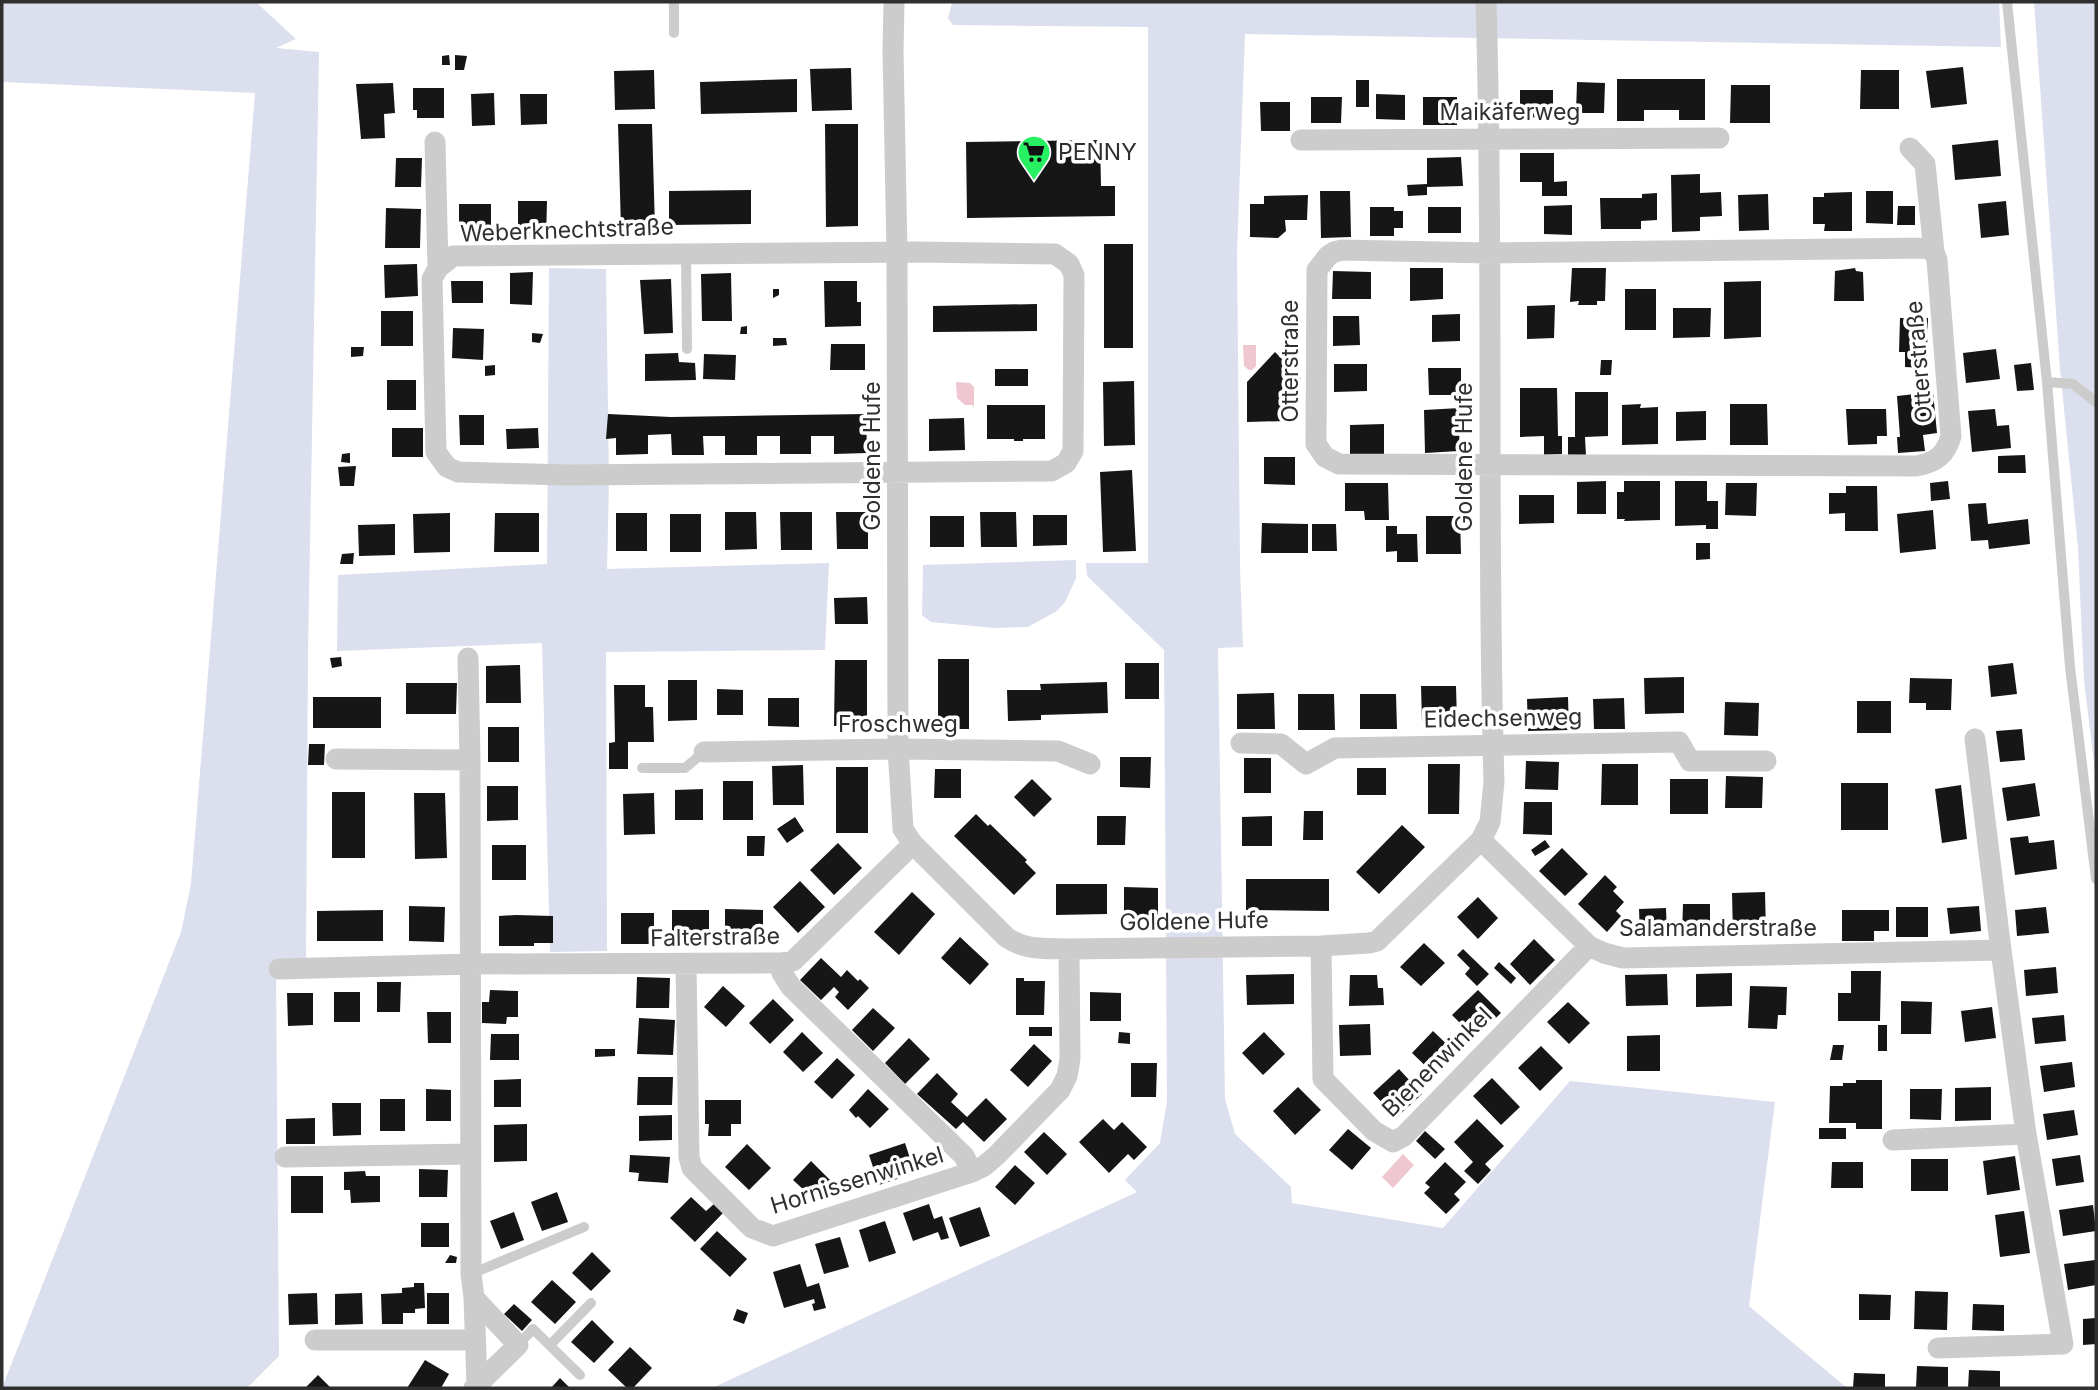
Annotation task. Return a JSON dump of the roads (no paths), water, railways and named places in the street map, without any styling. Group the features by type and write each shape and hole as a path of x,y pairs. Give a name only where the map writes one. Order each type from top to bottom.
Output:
{"street":[{"name":"Goldene Hufe","path":"894,2 899,471 898,750 903,830 913,844 1006,937 1028,948 1069,949 1321,946 1377,941 1481,840 1490,822 1493,802 1493,744 1490,138 1486,2"},
{"name":"Maikäferweg","path":"1301,140 1719,138"},
{"path":"436,142 438,268"},
{"name":"Otterstraße","path":"1910,148 1925,164 1937,260 1951,436 1941,456 1931,463 1916,466 1339,464 1325,457 1316,444 1317,270 1334,252 1489,253 1926,247 1934,252"},
{"name":"Weberknechtstraße","path":"897,252 1055,254 1069,264 1074,275 1075,352 1073,450 1066,464 1052,471 567,475 458,472 447,467 436,452 432,279 438,268 453,257 897,252"},
{"path":"468,658 471,1274 476,1387"},
{"path":"1938,1348 2063,1344 2026,1134 1975,739"},
{"name":"Eidechsenweg","path":"1241,743 1281,744 1306,764 1335,748 1679,742 1690,761 1766,761"},
{"name":"Froschweg","path":"704,752 1058,751 1090,764"},
{"path":"336,759 470,760"},
{"name":"Salamanderstraße","path":"1481,840 1589,946 1623,958 2001,950"},
{"name":"Falterstraße","path":"279,969 793,961 913,844"},
{"name":"Bienenwinkel","path":"1321,946 1323,1079 1374,1130 1393,1142 1404,1136 1589,946"},
{"name":"Hornissenwinkel","path":"686,964 689,1157 692,1168 752,1228 773,1236 972,1172 996,1156 1060,1090 1067,1076 1070,1059 1069,949"},
{"name":"Hornissenwinkel","path":"781,963 782,973 790,987 964,1156 972,1172"},
{"path":"1893,1140 2026,1134"},
{"path":"285,1157 471,1154"},
{"path":"474,1298 518,1345 476,1387"},
{"path":"315,1340 474,1340"}],"lane":[{"path":"674,2 674,33"},
{"path":"2007,2 2047,382 2070,667 2096,878"},
{"path":"686,253 687,349"},
{"path":"2047,382 2073,384 2096,402"},
{"path":"642,768 685,768 704,752"},
{"path":"471,1274 584,1227"},
{"path":"550,1345 591,1303"},
{"path":"518,1345 533,1329 580,1375"}],"place":[{"name":"PENNY","path":"1034,182"}]}
